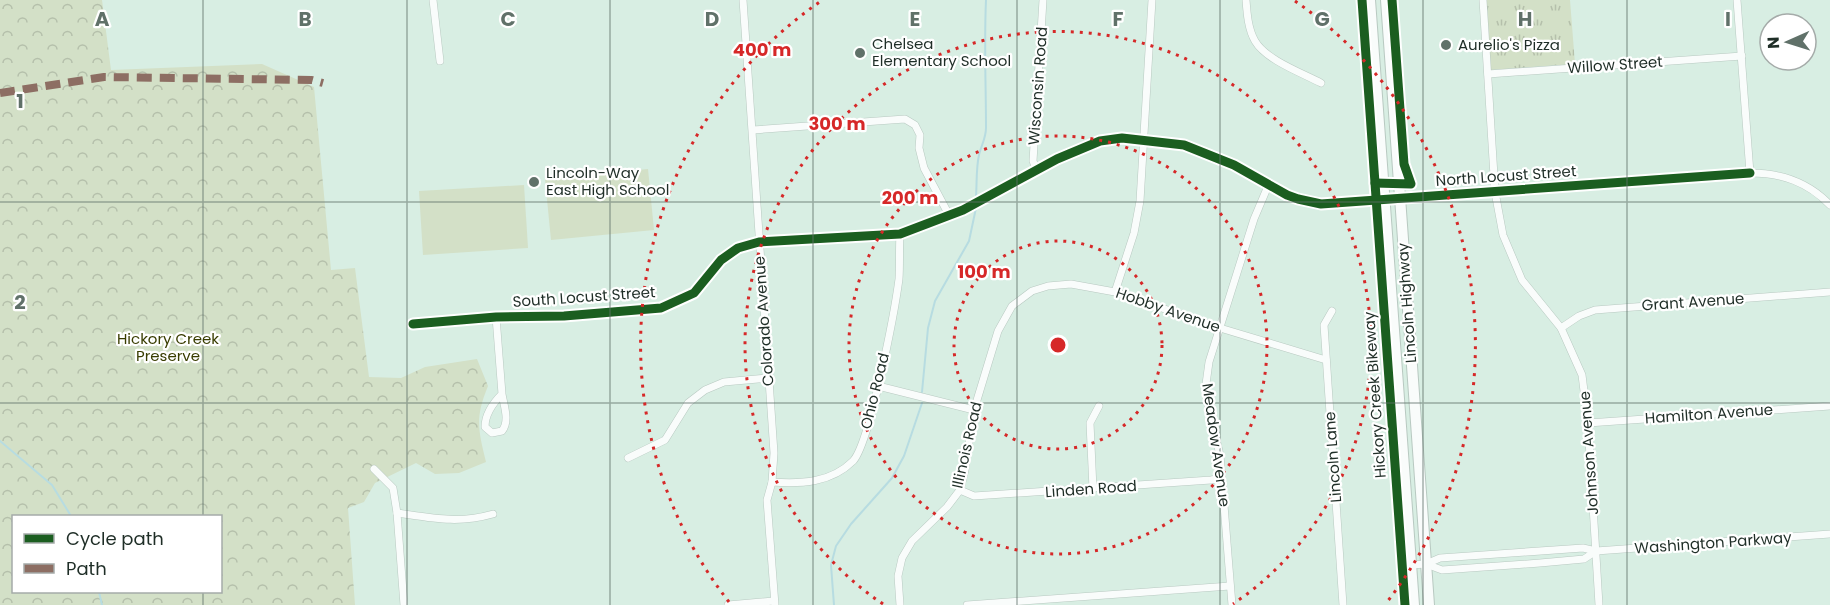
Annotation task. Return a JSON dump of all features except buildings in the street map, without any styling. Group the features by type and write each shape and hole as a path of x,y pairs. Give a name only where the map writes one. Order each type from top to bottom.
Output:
{"main road":[{"name":"Lincoln Highway","path":"1370,0 1414,605"},
{"name":"Lincoln Highway","path":"1386,0 1429,605"}],"street":[{"path":"433,0 440,61"},
{"name":"Colorado Avenue","path":"743,0 774,453 772,482 767,500 774,603"},
{"name":"Wisconsin Road","path":"1037,171 1033,161 1043,0"},
{"path":"1115,292 1137,220 1143,183 1152,0"},
{"path":"1246,0 1247,18 1255,42 1273,58 1321,83"},
{"name":"Johnson Avenue","path":"1483,0 1495,192 1503,236 1522,280 1561,328 1582,375 1588,423 1599,605"},
{"path":"1737,0 1750,173"},
{"name":"Willow Street","path":"1488,74 1742,56"},
{"path":"753,130 905,119 915,125 920,135 924,168 949,215"},
{"name":"North Locust Street","path":"759,242 900,234 963,210 1058,159 1100,141 1122,138 1176,143 1234,165 1268,186 1298,199 1321,204 1750,173 1782,176 1799,182 1811,188 1830,205"},
{"name":"Meadow Avenue","path":"1232,605 1225,497 1220,455 1207,401 1206,384 1209,362 1254,219 1268,186"},
{"name":"Ohio Road","path":"772,482 794,484 822,480 840,472 855,458 878,386 899,279 900,234"},
{"name":"South Locust Street","path":"413,324 661,308 694,293 721,260 738,248 759,242"},
{"name":"Hobby Avenue","path":"1012,306 1032,291 1048,286 1071,284 1115,292 1220,328 1326,360"},
{"name":"Grant Avenue","path":"1561,328 1579,316 1595,310 1830,292"},
{"name":"Illinois Road","path":"900,605 898,576 902,558 912,541 947,507 960,490 974,410 998,331 1012,306"},
{"name":"Lincoln Lane","path":"1332,311 1324,326 1343,605"},
{"path":"496,317 506,416 505,427 502,431 492,433 485,427 485,420 494,402 502,394"},
{"path":"628,458 665,440 688,403 705,390 724,382 768,378"},
{"path":"878,386 974,410"},
{"path":"1093,489 1090,423 1099,406"},
{"name":"Hamilton Avenue","path":"1588,423 1830,406"},
{"path":"374,469 393,488 404,605"},
{"name":"Linden Road","path":"960,490 974,496 1222,478"},
{"path":"397,513 448,521 473,519 493,514"},
{"name":"Washington Parkway","path":"1411,565 1426,564 1440,558 1583,548 1596,551 1830,534"},
{"name":"Washington Parkway","path":"1426,564 1442,570 1540,563 1584,559 1596,551"},
{"path":"967,605 1230,586"},
{"path":"728,605 774,603"}],"green space":[{"name":"Hickory Creek Preserve","path":"0,0 102,0 111,70 262,64 314,87 331,270 355,268 369,377 401,378 425,367 477,359 488,386 481,407 479,424 486,462 459,473 435,474 416,463 375,483 364,502 348,508 355,605 0,605"},
{"path":"1485,0 1570,0 1575,64 1490,70"},
{"path":"648,169 654,230 551,240 545,179"},
{"path":"524,185 528,248 423,255 419,191"}],"waterway":[{"path":"976,196 978,160 986,128 986,0"},
{"path":"922,392 928,328 935,301 969,241 976,208"},
{"path":"834,605 831,565 836,546 851,524 892,478 904,456 922,403"},
{"path":"0,441 52,485 70,515"},
{"path":"99,593 102,605"}],"marked path":[{"path":"0,93 104,77 312,80 323,83"}],"cycle path":[{"name":"Hickory Creek Bikeway","path":"1362,0 1405,605"},
{"path":"1375,183 1411,184 1404,164 1392,0"},
{"path":"413,324 661,308 694,293 721,260 738,248 759,242 900,234 963,210 1057,159 1100,141 1122,138 1184,145 1234,165 1287,195 1321,204 1750,173"}],"place":[{"name":"Aurelio's Pizza","path":"1446,45"},
{"name":"Chelsea Elementary School","path":"860,53"},
{"name":"Lincoln-Way East High School","path":"534,182"}]}
